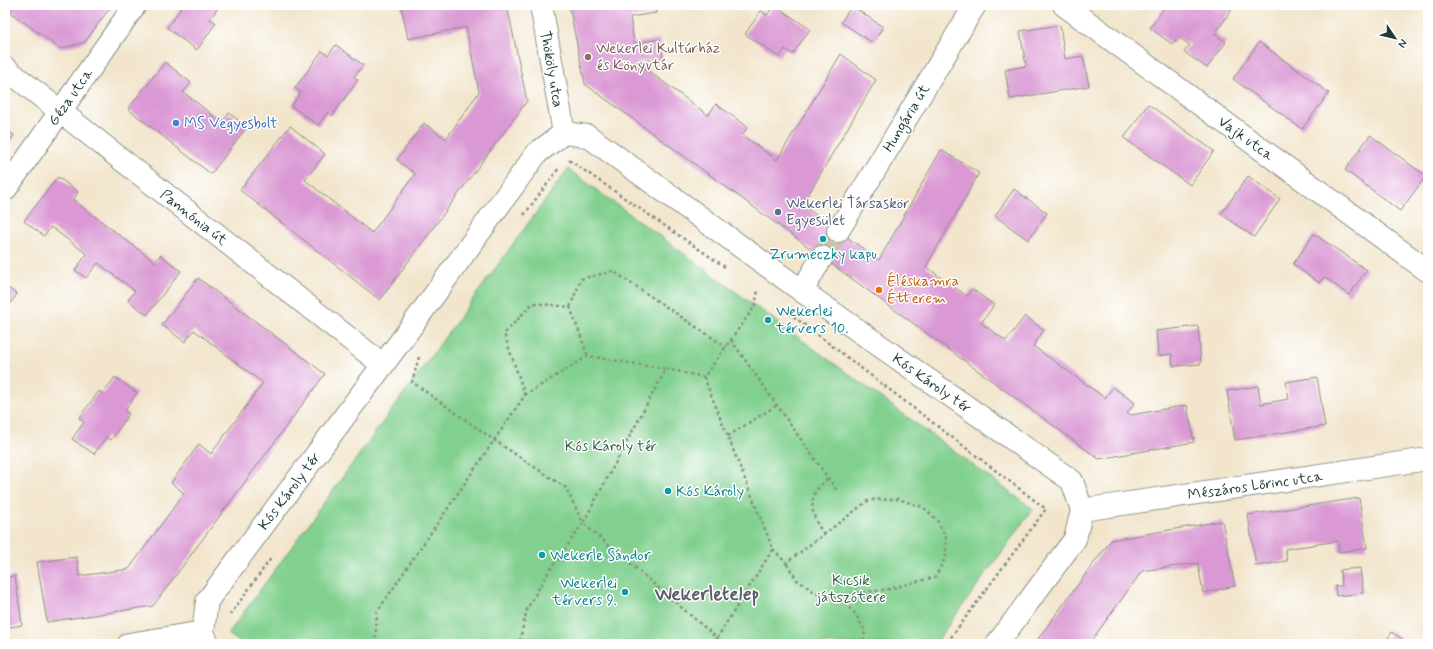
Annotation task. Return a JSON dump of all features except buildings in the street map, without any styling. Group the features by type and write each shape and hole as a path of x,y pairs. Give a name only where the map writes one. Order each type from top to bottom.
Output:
{"street":[{"name":"Géza utca","path":"5,190 135,5"},
{"name":"Thököly utca","path":"541,5 564,133"},
{"name":"Hungária út","path":"838,231 974,5"},
{"name":"Vajk utca","path":"1064,5 1428,271"},
{"name":"Pannónia út","path":"5,68 59,112 383,365"},
{"name":"Kós Károly tér","path":"206,638 207,601 383,365 536,153 564,133 588,136 802,291 1072,481 1082,510"},
{"path":"802,291 822,257"},
{"name":"Mészáros Lőrinc utca","path":"1082,510 1428,459"},
{"path":"997,644 1075,539 1082,510"},
{"path":"129,644 206,638"}],"path":[{"path":"567,158 726,268"},
{"path":"588,356 570,307 581,279 613,271 726,347"},
{"path":"752,285 765,294"},
{"path":"704,377 755,306 758,290"},
{"path":"525,395 504,334 533,303 570,307"},
{"path":"783,309 1046,509 946,644"},
{"path":"731,340 838,492"},
{"path":"421,351 412,382 494,440 566,488 583,522 717,638 721,644"},
{"path":"375,644 377,612 525,395 588,356 704,377"},
{"path":"519,644 527,609 546,576 583,522 666,369"},
{"path":"704,377 773,549 786,563 797,580 816,593 835,596 889,590 935,577 946,557 946,538 937,520 923,507 898,499 869,500 786,563"},
{"path":"728,436 777,405"},
{"path":"824,534 818,526 814,516 814,496 820,485 828,478"},
{"path":"713,644 773,549"},
{"path":"835,596 854,612 864,631 863,644"}],"green space":[{"name":"Kós Károly tér","path":"568,169 1033,509 935,644 243,644 228,634"}],"tunnel":[{"path":"822,257 838,231"}],"place":[{"name":"Wekerlei Kultúrház és Könyvtár","path":"588,57"},
{"name":"MS Vegyesbolt","path":"176,123"},
{"name":"Wekerlei Társaskör Egyesület","path":"778,212"},
{"name":"Zrumeczky kapu","path":"823,239"},
{"name":"Éléskamra Étterem","path":"879,290"},
{"name":"Wekerlei térvers 10.","path":"768,320"},
{"name":"Kós Károly","path":"668,491"},
{"name":"Wekerle Sándor","path":"542,555"},
{"name":"Wekerlei térvers 9.","path":"625,592"}],"district":[{"name":"Wekerletelep","path":"707,593"}],"park label":[{"name":"Kicsik játszótere","path":"851,588"}]}
